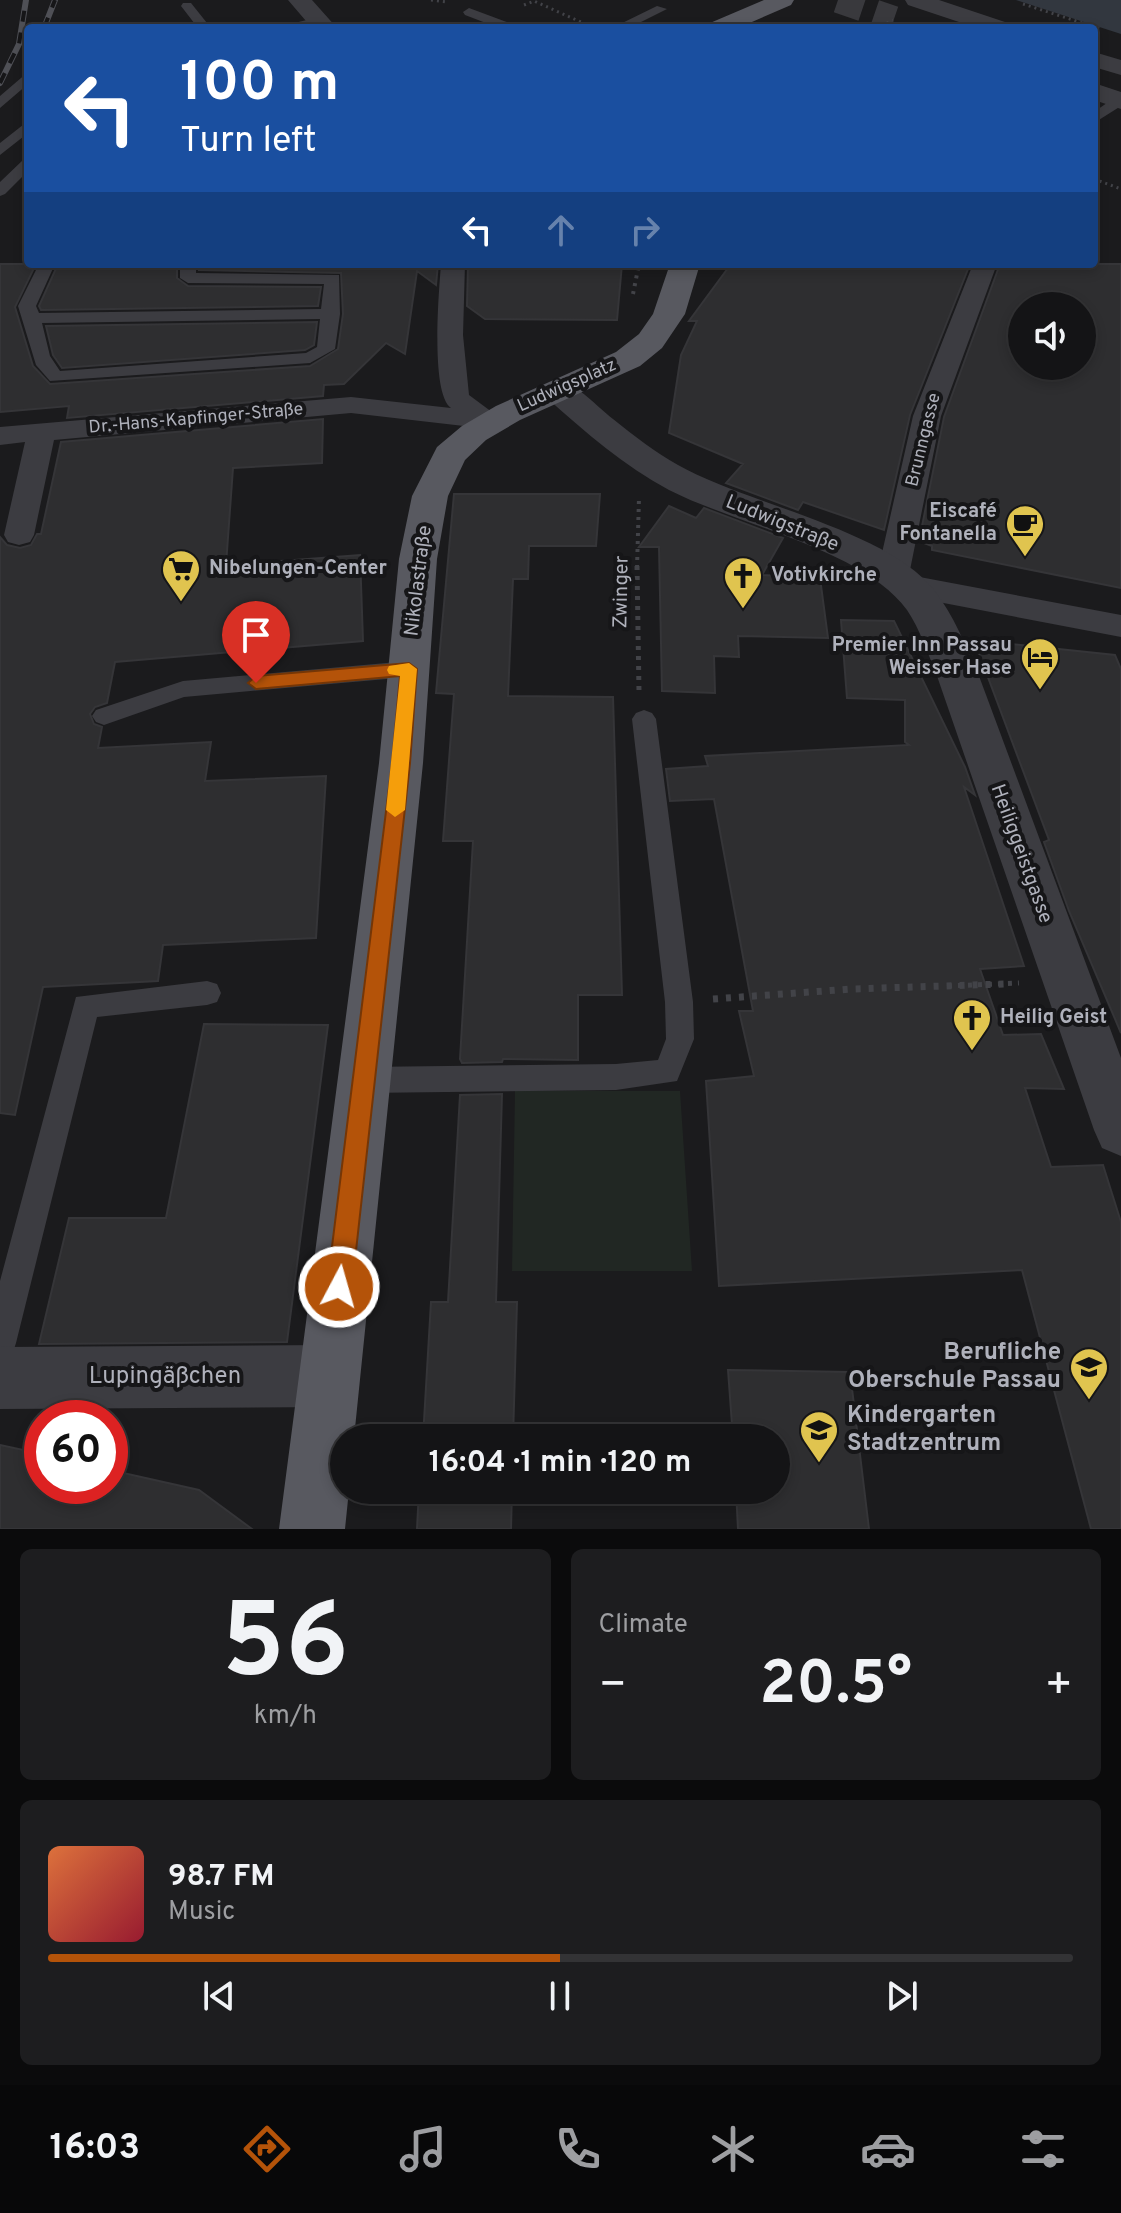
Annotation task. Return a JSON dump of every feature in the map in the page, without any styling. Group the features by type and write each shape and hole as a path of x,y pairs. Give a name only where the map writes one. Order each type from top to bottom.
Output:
{"main road":[{"path":"727,24 783,0"},
{"name":"Ludwigsplatz","path":"432,491 450,455 490,421 628,359 651,341 669,314 684,268"},
{"name":"Nikolastraße","path":"312,1529 401,763 418,559 432,491"}],"street":[{"path":"299,0 321,24"},
{"path":"916,0 988,24"},
{"path":"1098,60 1121,68"},
{"path":"1098,93 1120,101"},
{"path":"453,268 450,335 456,399 490,421"},
{"name":"Brunngasse","path":"900,580 927,416 983,268"},
{"name":"Ludwigstraße","path":"559,391 611,435 658,468 700,491 838,546 900,580 1121,626"},
{"name":"Dr.-Hans-Kapfinger-Straße","path":"0,436 351,405 490,421"},
{"path":"19,535 41,434"},
{"name":"Heiliggeistgasse","path":"900,580 933,615 1121,1130"},
{"name":"Lupingäßchen","path":"0,1378 329,1376"}],"lane":[{"path":"187,6 202,24"},
{"path":"627,24 661,9"},
{"path":"469,12 500,24"},
{"path":"0,104 24,80"},
{"path":"1098,116 1120,101"},
{"path":"0,151 24,129"},
{"path":"0,191 24,167"},
{"path":"46,268 31,312 49,375 62,378 310,358 326,349 333,279 188,278 188,268"},
{"path":"31,312 331,314"},
{"path":"104,716 183,689 409,669"},
{"path":"363,1080 616,1077 667,1072 680,1039 679,1002 641,708"},
{"path":"0,1343 86,1006 207,993"}],"path":[{"path":"1010,0 1085,24"},
{"path":"523,5 534,1 584,24"},
{"path":"1098,28 1110,32"},
{"path":"1098,180 1121,189"},
{"name":"Zwinger","path":"639,489 636,614 641,708"},
{"path":"679,1002 852,989 1068,981"}],"shaded area":[{"path":"1016,0 1121,0 1121,34 1098,24"},
{"path":"515,1091 680,1091 692,1271 512,1271"}],"building":[{"path":"0,264 24,264 24,268 34,268 15,307 33,366 50,384 310,366 338,349 343,314 341,273 199,268 438,268 436,285 417,271 405,354 386,343 344,384 324,385 323,396 67,418 69,406 0,412"},
{"path":"1098,264 1121,264 1121,588 932,550 932,546 919,541 944,417 999,268 1098,268"},
{"path":"56,268 177,268 177,278 188,286 321,287 318,306 41,310 39,306"},
{"path":"468,268 622,268 617,320 485,319 467,306"},
{"path":"728,268 968,268 910,415 884,530 803,502 798,510 726,483 743,464 669,433 681,355 697,321 689,321"},
{"path":"317,322 314,345 305,350 62,368 53,355 46,326"},
{"path":"323,419 322,463 233,468 226,565 360,555 363,641 115,662 107,703 95,707 90,714 94,724 102,727 98,748 211,742 205,781 326,776 316,938 163,945 158,981 43,987 15,1115 0,1113 0,537 7,545 20,548 31,545 37,534 41,534 61,442"},
{"path":"454,494 600,494 596,546 529,546 528,579 513,579 508,696 613,697 622,995 578,995 578,1060 503,1059 502,1062 462,1063 460,1059 473,841 443,841 454,694 436,693"},
{"path":"669,506 696,518 704,508 783,538 762,575 820,578 828,638 738,636 739,657 714,656 715,693 662,691 659,547 639,547"},
{"path":"841,620 894,621 965,767 975,795 964,787 1024,966 980,969 1003,1035 1041,1034 1064,1089 1025,1088 1051,1167 1103,1165 1121,1222 1121,1529 1091,1529 1022,1270 719,1286 706,1081 754,1076 739,1011 753,1011 714,799 670,801 666,769 708,766 705,756 909,745 905,742 905,700 847,698"},
{"path":"974,640 1115,655 1121,669 1121,1033 1069,911 1044,842 1049,840"},
{"path":"204,1024 328,1025 287,1342 39,1344 69,1218 166,1218"},
{"path":"502,1094 496,1302 517,1302 513,1424 424,1424 431,1302 448,1302 460,1095"},
{"name":"Kindergarten Stadtzentrum","path":"728,1370 850,1372 869,1529 738,1529 737,1504 790,1504 790,1424 732,1424"},
{"path":"0,1445 24,1450 24,1504 128,1504 128,1474 199,1490 252,1529 0,1529"},
{"path":"418,1504 512,1504 511,1529 417,1529"}],"tunnel":[{"path":"838,0 894,19"}],"railway":[{"path":"0,83 19,44 26,0"},
{"path":"46,24 55,0"}],"slow traffic":[{"path":"395,670 409,669 395,810"}],"place":[{"name":"Eiscafé Fontanella","path":"1025,558"},
{"name":"Nibelungen-Center","path":"181,603"},
{"name":"Votivkirche","path":"743,610"},
{"name":"Premier Inn Passau Weisser Hase","path":"1040,691"},
{"name":"Heilig Geist","path":"972,1052"},
{"name":"Berufliche Oberschule Passau","path":"1089,1401"},
{"name":"Kindergarten Stadtzentrum","path":"819,1464"}],"route":[{"path":"256,683 409,669 401,763 339,1287"}]}
